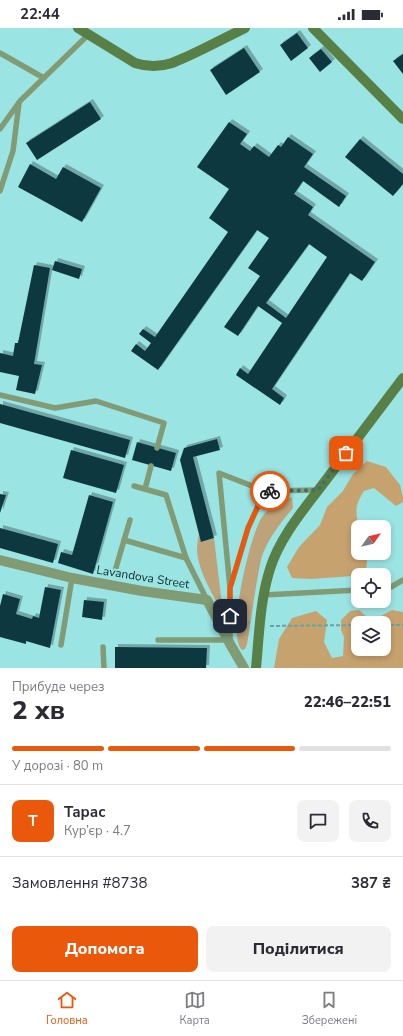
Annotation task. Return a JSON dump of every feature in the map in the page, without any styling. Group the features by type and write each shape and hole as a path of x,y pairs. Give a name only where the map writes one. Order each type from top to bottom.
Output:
{"street":[{"path":"78,28 135,63 142,65 161,65 172,63 245,28"},
{"path":"313,28 403,119"},
{"path":"256,668 264,594 270,568 276,552 284,538 318,490 403,378"},
{"name":"Lavandova Street","path":"0,560 72,578 142,591 207,600"},
{"path":"207,600 244,668"}],"lane":[{"path":"0,129 20,101 88,35"},
{"path":"0,53 44,78"},
{"path":"0,191 13,151 20,101"},
{"path":"0,395 55,408 96,401 164,422 157,448"},
{"path":"145,489 151,466"},
{"path":"158,640 229,642 230,588 219,473 265,491 318,490"},
{"path":"134,486 166,495 186,558 207,600"},
{"path":"230,588 248,528 265,491"},
{"path":"115,571 130,520"},
{"path":"124,540 186,558"},
{"path":"61,645 72,578"},
{"path":"391,587 403,580"},
{"path":"264,594 351,590"},
{"path":"103,648 104,668"}],"path":[{"path":"260,626 351,625"},
{"path":"391,625 403,625"}],"shaded area":[{"path":"367,461 386,467 400,485 403,497 403,502 396,506 374,488 364,491 361,496 357,504 358,520 351,520 351,560 367,560 366,568 351,568 351,576 311,579 292,578 287,567 299,547 320,525 327,507 343,491 353,474"},
{"path":"292,497 293,508 273,534 263,554 247,644 245,649 242,650 238,641 238,606 246,563 257,527 262,517 268,510"},
{"path":"199,534 202,542 214,538 223,613 200,566 197,550"},
{"path":"359,610 366,616 351,616 351,656 391,656 391,616 381,616 392,610 403,612 403,668 274,668 279,639 292,618 316,611 327,620 324,642 332,658 343,656 344,637 341,630 341,620 350,611"}],"building":[{"path":"297,33 308,48 291,61 280,45"},
{"path":"244,48 260,72 226,95 210,70"},
{"path":"321,49 332,62 320,72 309,58"},
{"path":"403,54 403,74 393,61"},
{"path":"90,102 101,119 37,160 26,143"},
{"path":"229,122 247,134 240,144 250,151 254,146 269,157 278,145 281,147 288,137 313,154 304,167 346,196 339,207 303,181 294,194 313,207 308,215 375,262 362,281 350,273 272,389 284,398 280,405 236,375 240,368 248,374 282,323 258,306 238,336 224,327 260,276 248,268 269,238 257,230 158,370 131,351 136,344 145,351 151,343 139,334 143,329 155,337 228,232 209,218 229,189 197,167","holes":["309,244 327,257 286,318 266,303"]},
{"path":"360,139 403,174 403,184 393,196 345,157"},
{"path":"30,164 56,179 63,167 101,188 82,222 18,187"},
{"path":"55,261 82,269 79,279 52,270"},
{"path":"34,265 50,268 34,364 42,365 35,394 16,390 19,376 0,372 0,353 13,356 15,343 18,343"},
{"path":"0,404 130,440 125,458 0,423"},
{"path":"217,439 220,450 193,457 214,538 201,542 180,460 184,448"},
{"path":"137,442 176,453 171,471 132,460"},
{"path":"71,450 124,465 116,493 63,478"},
{"path":"0,494 6,495 0,513"},
{"path":"89,495 113,502 93,574 58,563 61,552 72,555"},
{"path":"0,528 58,544 53,563 0,548"},
{"path":"45,587 61,590 50,648 26,641 26,644 0,637 0,606 3,594 20,599 16,614 32,619 33,616 39,618"},
{"path":"84,600 104,602 102,620 82,617"},
{"path":"115,647 207,648 206,668 115,668"}],"way so far":[{"path":"270,491 318,490 346,453"}],"route":[{"path":"230,616 230,588 248,528 265,491 270,491"}]}
